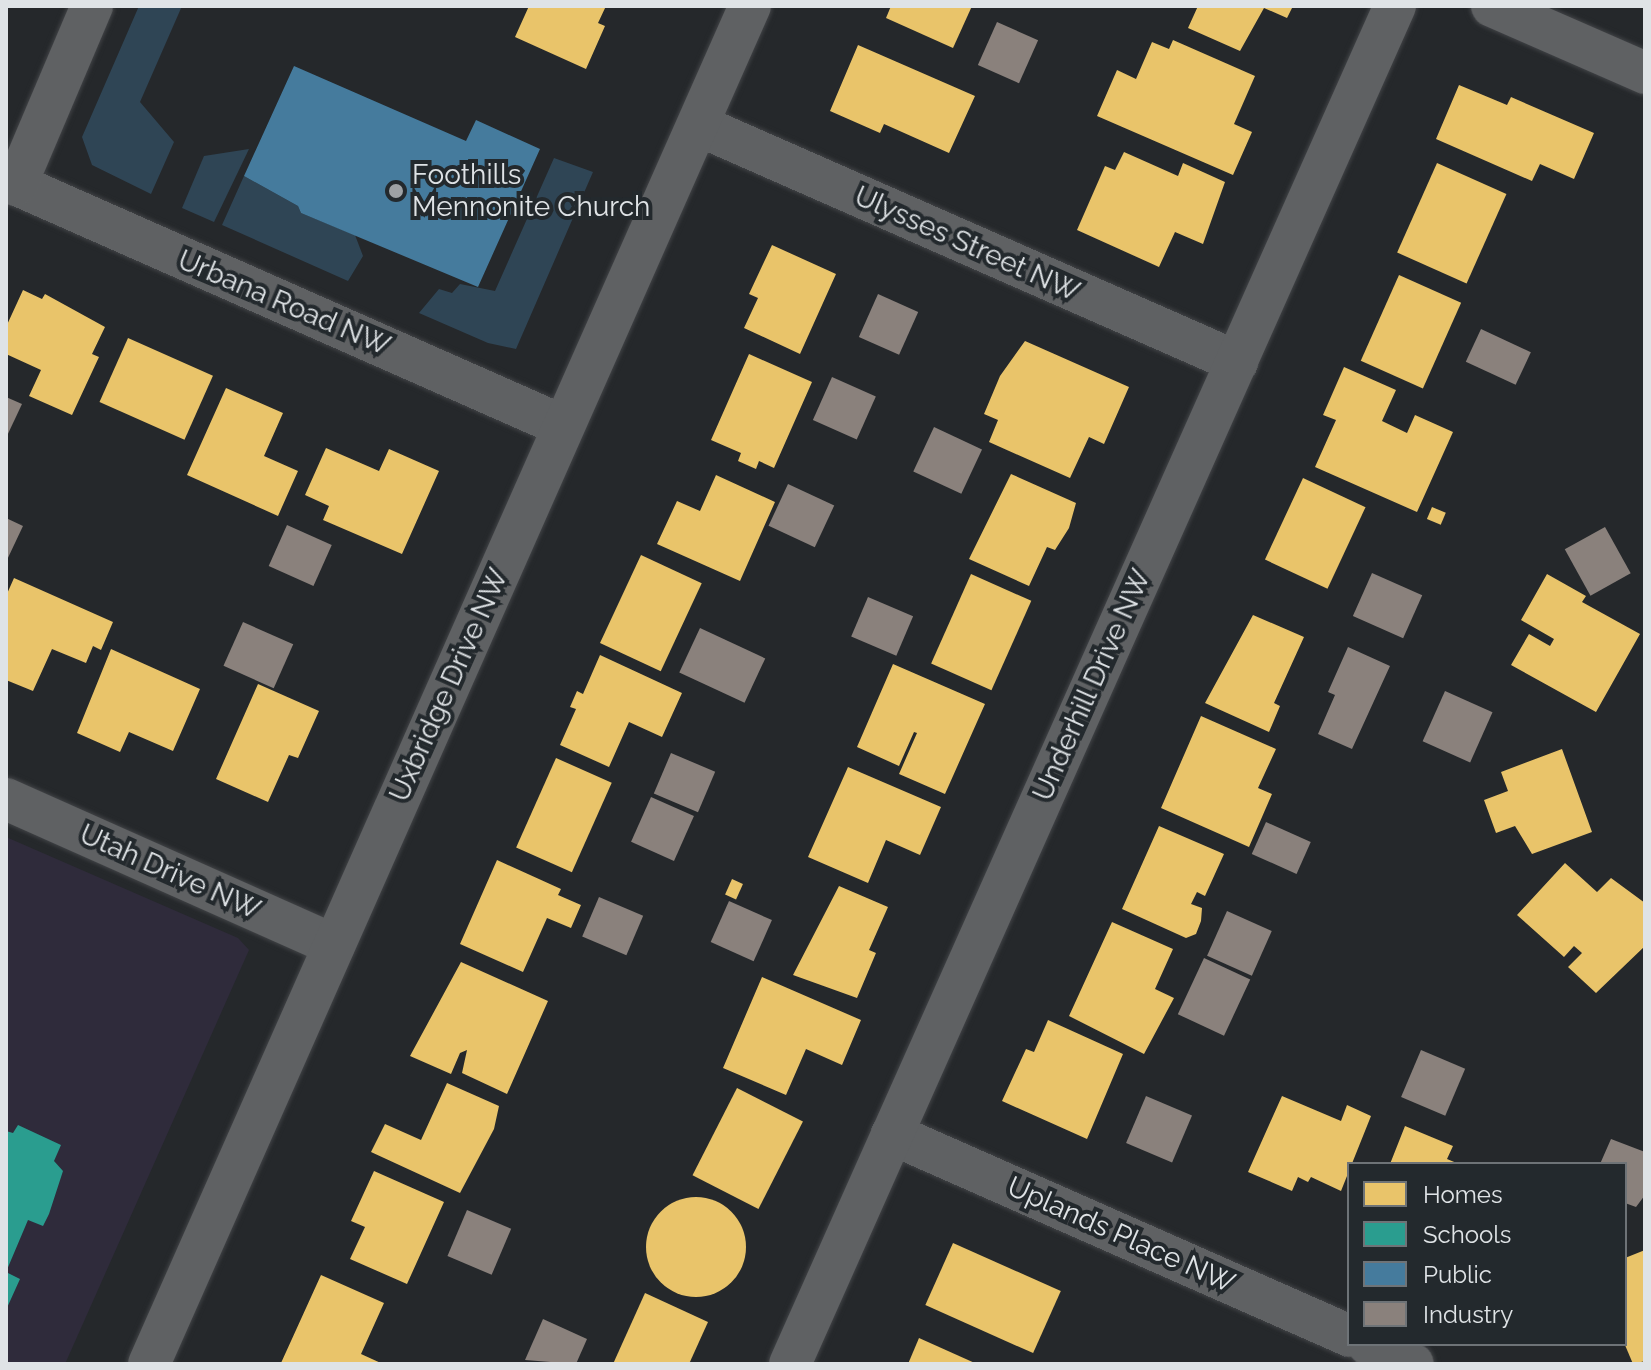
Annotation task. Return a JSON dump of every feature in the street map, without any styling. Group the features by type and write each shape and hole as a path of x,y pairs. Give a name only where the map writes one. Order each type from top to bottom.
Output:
{"street":[{"path":"11,182 92,6"},
{"name":"Uxbridge Drive NW","path":"149,1364 750,6"},
{"name":"Underhill Drive NW","path":"790,1364 1395,6"},
{"path":"1492,6 1645,73"},
{"name":"Ulysses Street NW","path":"698,125 1237,362"},
{"name":"Urbana Road NW","path":"11,182 563,426"},
{"name":"Utah Drive NW","path":"6,799 334,945"},
{"name":"Uplands Place NW","path":"892,1134 1347,1335"},
{"path":"1372,1346 1413,1364"}],"shaded area":[{"path":"139,6 182,6 140,102 174,142 151,194 92,165 82,137"},
{"path":"249,149 214,222 182,208 204,156"},
{"path":"554,158 593,172 516,349 488,343 419,313 439,289 452,293 460,284 495,291"},
{"path":"244,176 298,206 301,213 355,235 363,256 348,281 222,225"},
{"path":"6,837 238,938 249,950 65,1364 6,1364"}],"building: Homes":[{"path":"529,6 606,6 598,23 605,26 586,69 515,37"},
{"path":"891,6 972,6 953,48 886,18"},
{"path":"1198,6 1293,6 1287,18 1264,8 1240,51 1188,28"},
{"path":"1173,40 1255,76 1234,124 1252,132 1233,175 1097,116 1117,70 1136,79 1152,42 1169,49"},
{"path":"858,45 975,96 949,153 884,124 880,133 830,111"},
{"path":"1459,85 1507,105 1511,97 1594,133 1574,179 1540,164 1532,181 1436,139"},
{"path":"1124,152 1178,176 1183,163 1225,182 1203,244 1175,232 1159,267 1077,230 1105,166 1115,170"},
{"path":"1437,163 1506,194 1467,283 1397,253"},
{"path":"772,245 836,274 800,354 744,328 758,298 749,294"},
{"path":"1399,275 1461,303 1423,389 1361,361"},
{"path":"23,290 42,299 45,294 105,327 92,354 99,357 72,415 29,396 41,370 6,354 6,327"},
{"path":"128,338 213,376 184,440 100,402"},
{"path":"1025,341 1129,387 1104,444 1089,437 1070,478 989,442 998,420 984,414 1000,376"},
{"path":"749,354 812,382 774,468 759,461 756,469 738,461 741,453 711,440"},
{"path":"1344,367 1396,390 1382,421 1407,433 1415,415 1453,432 1417,512 1315,467 1336,420 1323,415"},
{"path":"226,388 283,413 264,456 298,471 278,516 187,475"},
{"path":"326,448 379,471 389,449 439,471 402,554 323,520 329,506 305,495"},
{"path":"1011,474 1076,503 1069,528 1055,550 1047,547 1029,586 969,559"},
{"path":"716,475 775,502 740,581 657,544 677,501 700,511"},
{"path":"1303,478 1366,507 1327,589 1265,560"},
{"path":"1432,507 1446,513 1441,525 1427,519"},
{"path":"641,555 702,583 661,671 600,643"},
{"path":"971,574 1031,601 991,690 931,664"},
{"path":"1547,574 1586,596 1582,602 1640,634 1596,712 1511,665 1529,634 1550,646 1554,639 1521,620"},
{"path":"14,578 113,622 101,650 93,646 86,663 52,649 33,691 6,680 6,596"},
{"path":"1253,615 1304,637 1274,703 1280,706 1269,732 1205,703"},
{"path":"111,649 200,689 173,751 129,732 120,752 77,733"},
{"path":"600,655 682,693 662,737 629,722 609,767 560,745 576,709 570,707 577,691 583,694"},
{"path":"893,664 985,704 945,794 899,774 917,733 914,732 899,766 857,747"},
{"path":"258,684 319,711 298,758 289,755 268,802 216,779"},
{"path":"1201,716 1276,749 1258,788 1272,794 1249,847 1161,808"},
{"path":"1562,749 1592,832 1532,854 1515,826 1496,833 1484,800 1508,791 1501,772"},
{"path":"556,758 612,783 572,872 516,848"},
{"path":"848,767 941,807 920,855 886,840 868,883 808,857"},
{"path":"1159,826 1224,854 1205,896 1197,892 1191,904 1202,908 1201,921 1196,934 1186,938 1122,909"},
{"path":"497,860 561,889 558,895 581,905 571,928 547,918 523,972 460,944"},
{"path":"1565,863 1597,892 1611,878 1645,903 1645,946 1596,993 1568,967 1582,953 1574,946 1564,957 1517,915"},
{"path":"732,879 743,884 736,899 725,895"},
{"path":"839,886 888,907 869,950 876,953 857,998 793,975"},
{"path":"1112,922 1173,949 1155,989 1174,998 1144,1054 1069,1016"},
{"path":"461,962 548,1001 507,1094 462,1073 467,1050 460,1053 451,1074 410,1056"},
{"path":"762,977 861,1020 842,1065 806,1049 786,1095 723,1068"},
{"path":"1048,1020 1123,1054 1087,1139 1002,1101 1026,1049 1034,1052"},
{"path":"447,1083 499,1106 494,1129 460,1193 371,1152 385,1124 421,1140"},
{"path":"737,1088 803,1122 758,1209 693,1175"},
{"path":"1282,1096 1341,1121 1347,1105 1371,1116 1353,1162 1347,1162 1347,1176 1341,1191 1311,1177 1308,1182 1298,1177 1292,1191 1248,1172"},
{"path":"1405,1126 1453,1146 1447,1159 1454,1162 1391,1162"},
{"path":"374,1171 444,1202 407,1284 350,1259 365,1227 351,1221"},
{"path":"696,1197 715,1201 731,1212 742,1228 746,1247 742,1266 731,1282 715,1293 696,1297 677,1293 661,1282 650,1266 646,1247 650,1228 661,1212 677,1201"},
{"path":"953,1243 1061,1291 1033,1353 925,1305"},
{"path":"1645,1250 1645,1361 1633,1364 1625,1346 1627,1257"},
{"path":"321,1275 384,1303 361,1354 383,1364 281,1363"},
{"path":"645,1293 708,1322 689,1364 613,1364"},
{"path":"919,1338 977,1364 908,1364"}],"building: Schools":[{"path":"18,1125 61,1145 54,1161 63,1171 43,1226 28,1220 6,1272 6,1131 13,1133"},
{"path":"6,1272 20,1279 6,1310"}],"building: Public":[{"name":"Foothills Mennonite Church","path":"294,66 466,141 476,120 540,149 478,287 301,213 298,206 244,176"}],"building: Industry":[{"path":"997,22 1038,40 1019,83 978,65"},
{"path":"878,294 918,312 899,355 859,337"},
{"path":"1481,329 1531,352 1516,385 1466,362"},
{"path":"832,377 876,397 857,439 813,420"},
{"path":"6,397 22,404 6,438"},
{"path":"934,427 982,449 961,494 913,471"},
{"path":"788,484 834,506 815,547 769,526"},
{"path":"6,518 23,526 6,562"},
{"path":"287,525 332,545 313,586 269,566"},
{"path":"1605,527 1631,573 1590,596 1565,549"},
{"path":"1372,573 1422,595 1403,638 1353,616"},
{"path":"868,597 913,616 896,656 851,637"},
{"path":"243,622 293,644 274,688 223,666"},
{"path":"700,628 765,658 745,703 679,672"},
{"path":"1348,647 1390,666 1352,749 1318,734 1335,695 1328,692"},
{"path":"1445,691 1493,712 1470,762 1423,741"},
{"path":"671,753 715,772 698,812 654,794"},
{"path":"651,797 694,816 674,861 631,842"},
{"path":"1266,822 1311,842 1297,874 1252,854"},
{"path":"599,897 643,916 626,955 582,937"},
{"path":"729,901 772,920 754,961 711,942"},
{"path":"1227,911 1272,931 1252,976 1207,956"},
{"path":"1204,958 1250,980 1224,1036 1178,1014"},
{"path":"1421,1050 1465,1069 1445,1116 1401,1097"},
{"path":"1146,1096 1192,1116 1172,1162 1126,1143"},
{"path":"1611,1139 1645,1152 1645,1195 1636,1207 1627,1204 1627,1162 1601,1162"},
{"path":"467,1210 511,1229 492,1275 447,1256"},
{"path":"543,1319 587,1339 576,1364 525,1360"}],"place":[{"name":"Foothills Mennonite Church","path":"396,191"}]}
